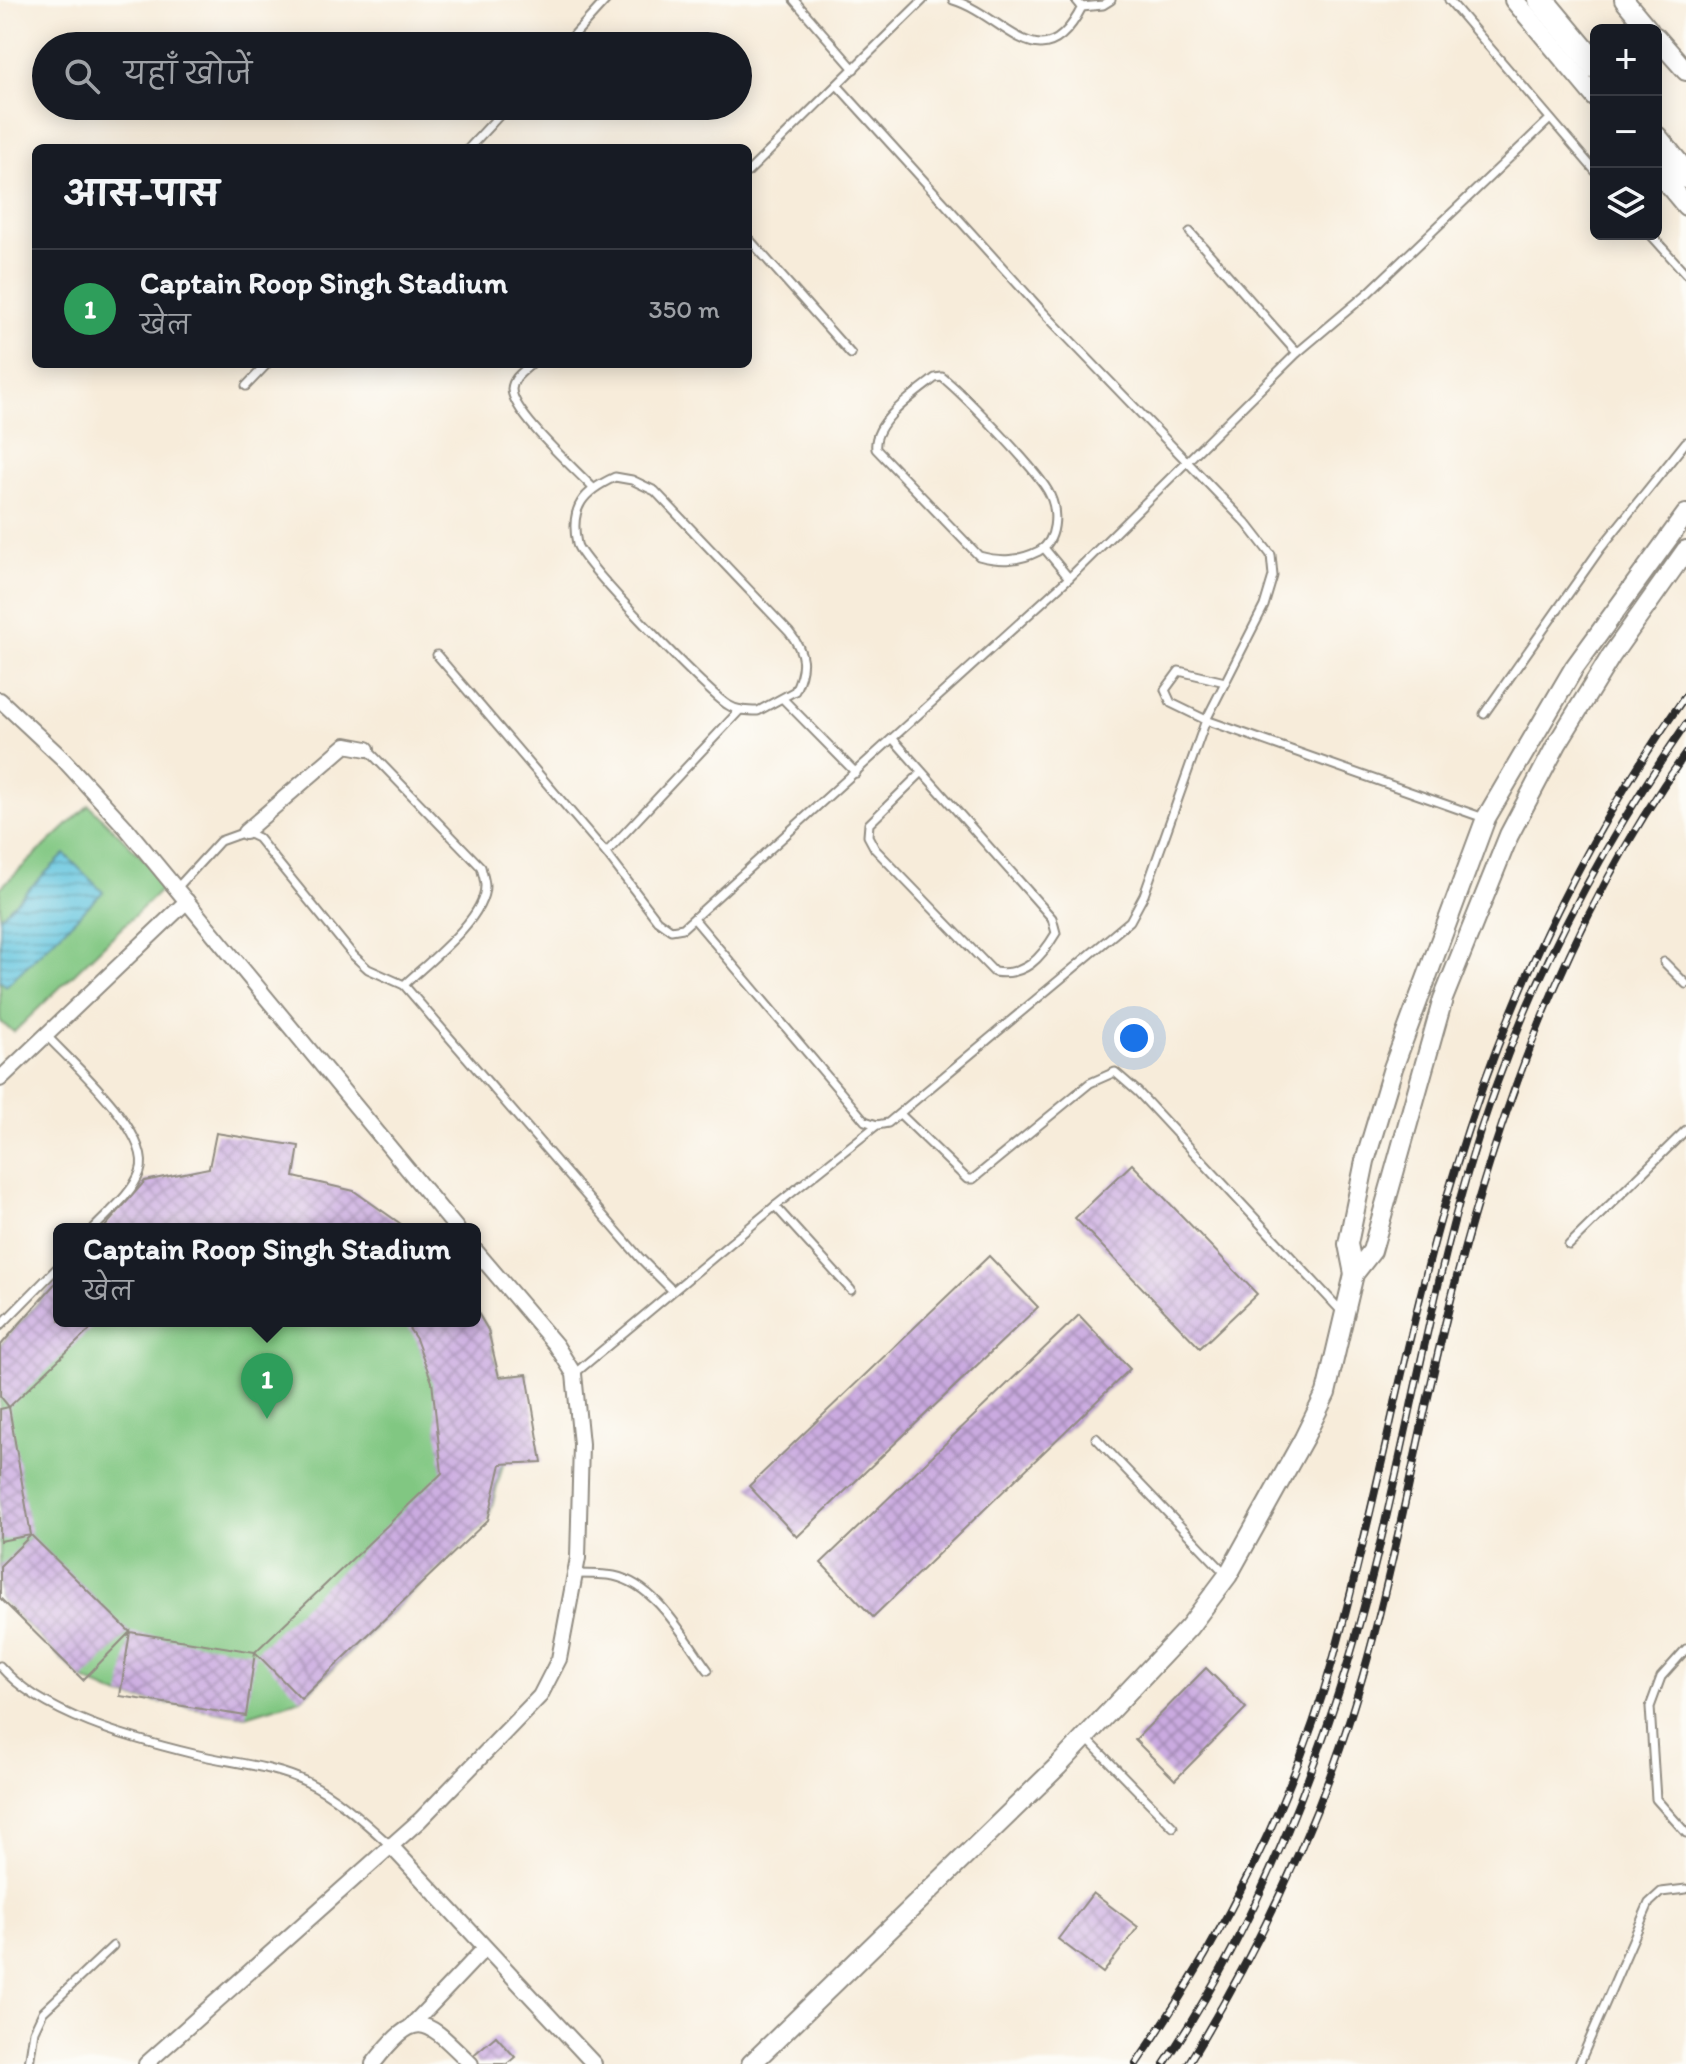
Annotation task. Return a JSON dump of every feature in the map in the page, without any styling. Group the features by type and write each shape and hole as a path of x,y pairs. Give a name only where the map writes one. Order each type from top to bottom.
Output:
{"main road":[{"path":"1541,0 1590,59"},
{"path":"1662,146 1686,176"}],"street":[{"path":"1514,0 1594,96"},
{"path":"1624,0 1644,24"},
{"path":"1662,44 1686,71"},
{"path":"1662,177 1686,206"},
{"path":"1354,1274 1348,1244 1365,1161 1393,1068 1486,818 1574,668 1686,514"},
{"path":"751,2064 1085,1737 1189,1627 1228,1575 1326,1393 1354,1274 1372,1251 1443,999 1509,835 1564,731 1670,569 1686,550"},
{"path":"0,700 62,758 177,888 452,1223"},
{"path":"245,832 346,745 367,749"},
{"path":"0,1079 187,901"},
{"path":"146,2064 420,1820 540,1696 559,1659 575,1574 581,1444 574,1374 556,1345 481,1257"},
{"path":"390,1845 587,2062"},
{"path":"375,2064 389,2044 485,1948"},
{"path":"409,2027 422,2023 433,2027 471,2064"}],"lane":[{"path":"577,32 606,0"},
{"path":"794,0 854,69"},
{"path":"752,168 923,0"},
{"path":"953,0 1030,43 1045,46 1069,33 1082,7"},
{"path":"1076,0 1082,7"},
{"path":"1082,7 1103,5 1111,0"},
{"path":"1449,0 1593,168"},
{"path":"574,1374 671,1289 877,1125 900,1114 1130,921 1144,895 1206,720 1264,606 1273,576 1271,555 1247,524 1043,312 838,86"},
{"path":"437,655 606,853 657,920 671,930 683,928 1069,578 1297,353 1368,293 1550,119"},
{"path":"473,144 495,120"},
{"path":"1190,232 1297,353"},
{"path":"1655,240 1686,274"},
{"path":"752,243 851,354"},
{"path":"246,386 263,368"},
{"path":"526,368 516,377 512,389 517,402 545,439 592,487"},
{"path":"935,378 947,381 1043,482 1055,510 1051,537 1044,548 1026,557 999,561 979,556 876,449 877,434 935,378"},
{"path":"1484,714 1600,549 1686,442"},
{"path":"615,477 632,480 655,491 799,645 805,660 795,691 784,700 758,711 726,705 599,578 577,547 574,522 578,507 592,487 615,477"},
{"path":"1044,548 1069,578"},
{"path":"1225,682 1179,671 1165,690 1171,703 1206,720 1486,818"},
{"path":"784,700 856,773"},
{"path":"606,853 740,710"},
{"path":"893,739 1052,918 1056,933 1025,970 1010,975 994,972 875,849 868,836 869,824 922,772"},
{"path":"367,749 481,867 485,886 481,903 468,924 404,985"},
{"path":"177,888 220,841 245,832 258,838 353,955 368,969 404,985 640,1258 671,1289"},
{"path":"695,920 865,1121 877,1125"},
{"path":"1664,962 1686,984"},
{"path":"46,1035 113,1107 142,1152 142,1164 134,1184 98,1223"},
{"path":"900,1114 967,1179 973,1179 1090,1083 1115,1072 1138,1092 1344,1315"},
{"path":"1569,1245 1686,1130"},
{"path":"775,1206 851,1290"},
{"path":"0,1326 53,1272"},
{"path":"1096,1438 1228,1575"},
{"path":"575,1574 616,1577 641,1590 661,1606 708,1670"},
{"path":"1686,1649 1661,1677 1650,1707 1656,1799 1665,1813 1686,1833"},
{"path":"1,1669 34,1695 72,1716 193,1754 270,1769 307,1782 346,1806 390,1845"},
{"path":"1085,1737 1173,1827"},
{"path":"1579,2064 1623,1970 1649,1903 1661,1892 1686,1889"},
{"path":"29,2064 34,2031 43,2012 113,1946"}],"green space":[{"path":"89,805 168,883 14,1032 0,1022 0,888"},
{"path":"53,1286 53,1327 481,1327 481,1318 488,1330 499,1377 527,1374 488,1520 301,1699 246,1716 120,1696 83,1680 0,1598 0,1346"}],"water":[{"path":"65,854 103,892 6,986 0,980 0,917"}],"building":[{"path":"216,1133 299,1146 294,1177 354,1191 399,1223 108,1223 145,1181 209,1168"},
{"path":"1132,1164 1257,1294 1200,1348 1075,1218"},
{"path":"989,1256 1038,1307 797,1537 749,1486"},
{"path":"53,1286 53,1327 93,1327 9,1407 0,1396 0,1346"},
{"path":"1079,1315 1130,1369 873,1617 821,1563"},
{"path":"481,1318 488,1330 499,1377 527,1374 542,1462 501,1464 488,1520 301,1699 255,1652 442,1473 432,1382 416,1339 408,1327 481,1327"},
{"path":"9,1407 31,1535 0,1541 0,1409"},
{"path":"31,1535 130,1632 83,1680 0,1598 0,1566"},
{"path":"130,1632 255,1652 246,1716 120,1696"},
{"path":"1206,1668 1246,1708 1175,1780 1135,1740"},
{"path":"1093,1893 1138,1927 1103,1973 1058,1939"},
{"path":"496,2036 515,2057 507,2064 477,2064 471,2057"}],"railway":[{"path":"1136,2064 1197,1969 1252,1868 1298,1763 1317,1710 1350,1595 1438,1230 1455,1170 1499,1044 1551,923 1581,864 1614,806 1686,695"},
{"path":"1164,2064 1221,1971 1246,1922 1291,1823 1329,1720 1364,1608 1450,1235 1507,1055 1531,997 1587,884 1651,776 1686,724"},
{"path":"1188,2064 1250,1955 1286,1881 1319,1804 1352,1712 1382,1604 1462,1256 1484,1180 1537,1030 1603,887 1642,819 1686,753"}],"place":[{"name":"Captain Roop Singh Stadium","path":"267,1419"}]}
